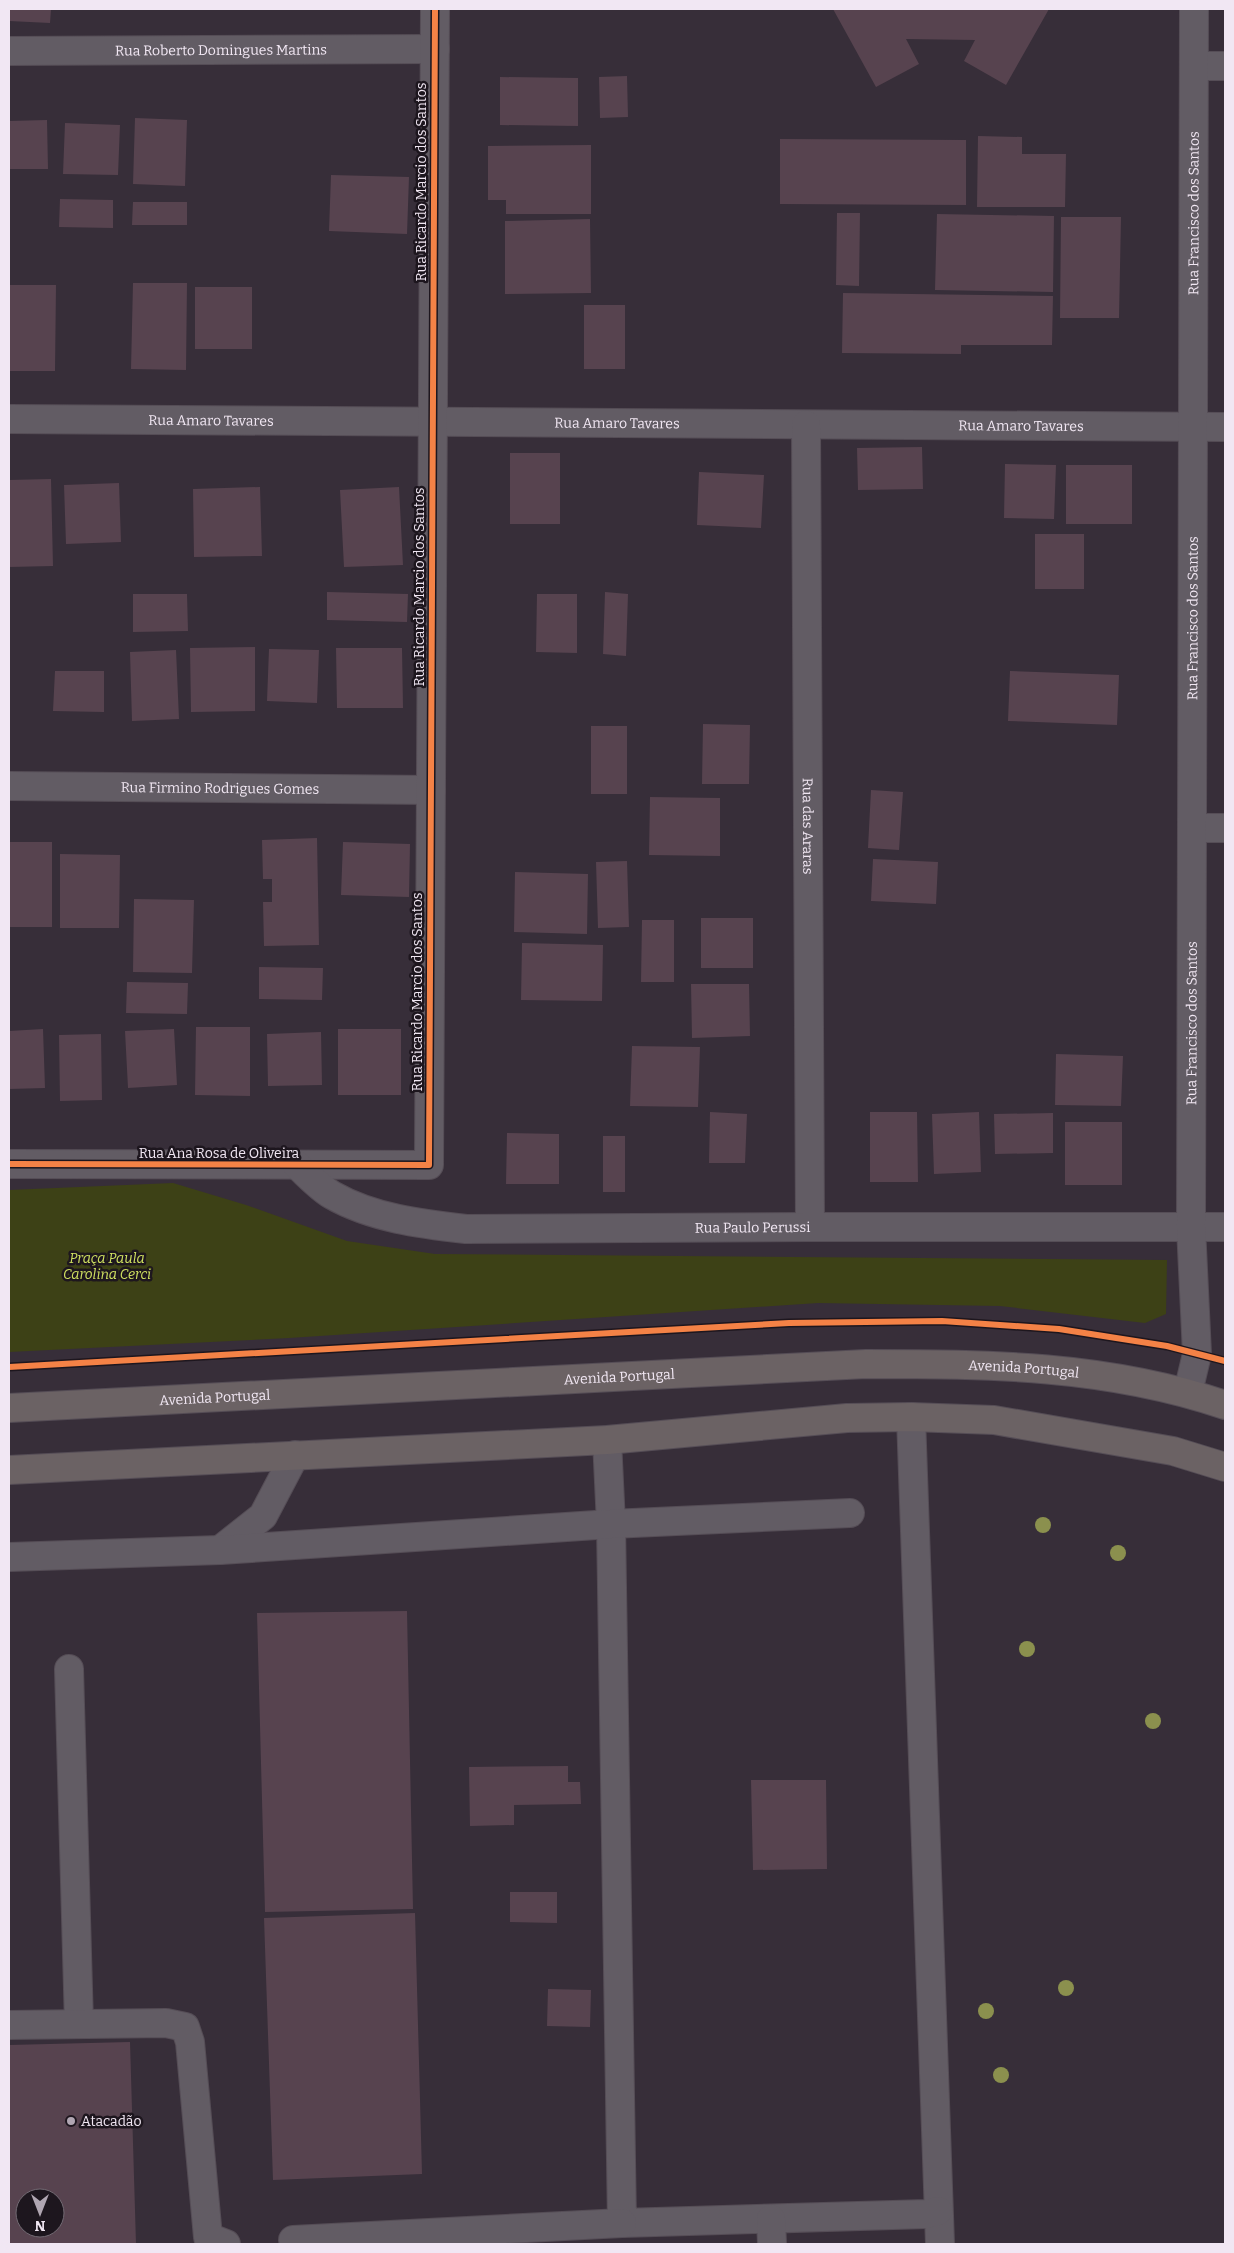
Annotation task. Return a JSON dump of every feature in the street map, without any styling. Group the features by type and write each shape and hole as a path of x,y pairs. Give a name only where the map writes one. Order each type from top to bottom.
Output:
{"main road":[{"name":"Avenida Portugal","path":"9,1408 866,1364 983,1364 1064,1370 1123,1378 1188,1392 1225,1405"},
{"path":"9,1470 607,1440 847,1418 911,1417 994,1420 1173,1451 1225,1467"}],"street":[{"name":"Rua Ricardo Marcio dos Santos","path":"429,1166 435,9"},
{"name":"Rua Francisco dos Santos","path":"1188,1392 1197,1354 1191,1227 1194,9"},
{"name":"Rua Roberto Domingues Martins","path":"9,51 434,49"},
{"path":"1194,66 1225,66"},
{"name":"Rua Amaro Tavares","path":"9,419 1225,427"},
{"name":"Rua das Araras","path":"806,425 810,1227"},
{"name":"Rua Firmino Rodrigues Gomes","path":"9,786 431,790"},
{"path":"1192,828 1225,828"},
{"name":"Rua Ana Rosa de Oliveira","path":"9,1164 429,1166"},
{"name":"Rua Paulo Perussi","path":"297,1166 332,1195 376,1213 425,1225 466,1229 1225,1227"},
{"path":"911,1417 940,2244"},
{"path":"607,1440 611,1524 622,2223"},
{"path":"220,1550 263,1516 295,1455"},
{"path":"9,1557 220,1550 611,1524 850,1513"},
{"path":"70,1669 79,2024"},
{"path":"9,2024 166,2023 185,2027 190,2042 208,2238 226,2244"},
{"path":"293,2240 453,2238 622,2223 772,2231 927,2214 938,2211"}],"green space":[{"name":"Praça Paula Carolina Cerci","path":"173,1183 246,1205 347,1241 435,1254 1167,1260 1166,1314 1145,1323 1000,1306 818,1303 289,1338 9,1352 9,1190"}],"building":[{"path":"9,9 51,9 50,23 9,21"},
{"path":"833,9 1049,9 1006,85 964,61 975,40 906,39 919,64 876,87"},
{"path":"627,76 628,117 600,118 599,77"},
{"path":"500,77 578,78 578,126 500,125"},
{"path":"135,118 187,120 185,186 133,184"},
{"path":"47,120 48,169 9,169 9,121"},
{"path":"65,123 120,125 118,175 63,174"},
{"path":"978,136 1022,137 1022,154 1066,154 1065,207 977,207"},
{"path":"780,139 966,140 966,205 780,204"},
{"path":"591,145 591,214 506,214 506,200 488,200 488,146"},
{"path":"331,175 409,177 407,234 329,231"},
{"path":"60,199 113,200 113,228 59,227"},
{"path":"133,202 187,202 187,225 132,225"},
{"path":"837,213 860,213 859,286 836,285"},
{"path":"937,214 1054,216 1053,292 935,290"},
{"path":"1061,217 1121,217 1119,318 1060,318"},
{"path":"590,219 591,293 505,294 505,221"},
{"path":"133,283 187,283 186,370 131,369"},
{"path":"9,285 56,285 55,371 9,371"},
{"path":"195,287 252,287 252,349 195,349"},
{"path":"843,293 1053,296 1052,345 961,345 961,354 842,353"},
{"path":"584,305 625,305 625,369 584,369"},
{"path":"922,447 923,489 858,490 857,448"},
{"path":"510,453 560,453 560,524 510,524"},
{"path":"1005,464 1056,465 1054,519 1004,518"},
{"path":"1066,465 1132,465 1132,524 1066,524"},
{"path":"699,472 764,475 761,528 697,525"},
{"path":"51,479 53,566 9,567 9,480"},
{"path":"119,483 121,542 66,544 64,485"},
{"path":"260,487 262,556 194,557 193,489"},
{"path":"399,487 403,565 344,567 340,490"},
{"path":"1035,534 1084,534 1084,589 1035,589"},
{"path":"327,592 408,594 407,622 327,620"},
{"path":"605,592 628,594 626,656 603,654"},
{"path":"133,594 187,594 188,631 133,632"},
{"path":"537,594 577,594 577,653 536,652"},
{"path":"255,647 255,711 191,712 190,648"},
{"path":"336,648 402,648 403,708 337,708"},
{"path":"269,649 319,650 317,703 267,701"},
{"path":"176,650 179,719 132,721 130,652"},
{"path":"55,671 104,671 104,712 53,711"},
{"path":"1010,671 1119,675 1117,725 1008,721"},
{"path":"703,724 750,725 749,784 702,784"},
{"path":"591,726 627,726 627,794 591,794"},
{"path":"871,790 903,792 899,850 868,848"},
{"path":"650,797 720,798 720,856 649,855"},
{"path":"317,838 319,945 264,946 263,902 272,902 272,879 263,879 262,840"},
{"path":"9,842 52,842 52,927 9,927"},
{"path":"343,842 410,844 409,897 341,895"},
{"path":"60,854 120,855 119,928 60,928"},
{"path":"873,859 938,862 936,904 871,901"},
{"path":"627,861 629,927 598,928 596,862"},
{"path":"515,872 588,874 587,934 514,932"},
{"path":"134,899 194,900 192,973 133,972"},
{"path":"701,918 753,918 753,968 701,968"},
{"path":"642,920 674,920 674,982 641,982"},
{"path":"522,943 603,945 602,1001 521,1000"},
{"path":"259,967 323,968 322,1000 259,999"},
{"path":"127,982 188,983 187,1014 126,1013"},
{"path":"691,984 749,984 750,1036 692,1038"},
{"path":"196,1027 250,1027 250,1096 195,1095"},
{"path":"43,1029 45,1088 9,1089 9,1031"},
{"path":"174,1029 177,1085 128,1088 125,1031"},
{"path":"338,1029 401,1029 401,1095 338,1095"},
{"path":"321,1032 322,1085 268,1086 267,1034"},
{"path":"101,1034 102,1100 60,1101 59,1035"},
{"path":"632,1046 700,1047 698,1107 630,1106"},
{"path":"1056,1054 1123,1056 1121,1106 1055,1105"},
{"path":"710,1112 747,1114 745,1163 709,1163"},
{"path":"870,1112 917,1112 918,1182 870,1182"},
{"path":"979,1112 981,1172 934,1174 932,1114"},
{"path":"1053,1113 1053,1153 995,1154 994,1114"},
{"path":"1065,1122 1122,1122 1122,1185 1065,1185"},
{"path":"507,1133 559,1134 559,1184 506,1184"},
{"path":"603,1136 625,1136 625,1192 603,1192"},
{"path":"407,1611 413,1909 265,1912 257,1613"},
{"path":"568,1766 568,1782 580,1782 581,1804 514,1805 514,1825 470,1826 469,1767"},
{"path":"751,1780 826,1780 827,1869 753,1870"},
{"path":"510,1892 557,1892 557,1923 510,1922"},
{"path":"415,1913 422,2174 273,2180 264,1918"},
{"path":"548,1989 591,1990 590,2027 547,2026"},
{"name":"Atacadão","path":"130,2042 136,2244 9,2244 9,2045"}],"cycle path":[{"path":"9,1164 429,1165 435,9"},
{"path":"9,1367 789,1323 942,1321 1059,1329 1167,1346 1225,1361"}],"place":[{"name":"Atacadão","path":"71,2121"}]}
